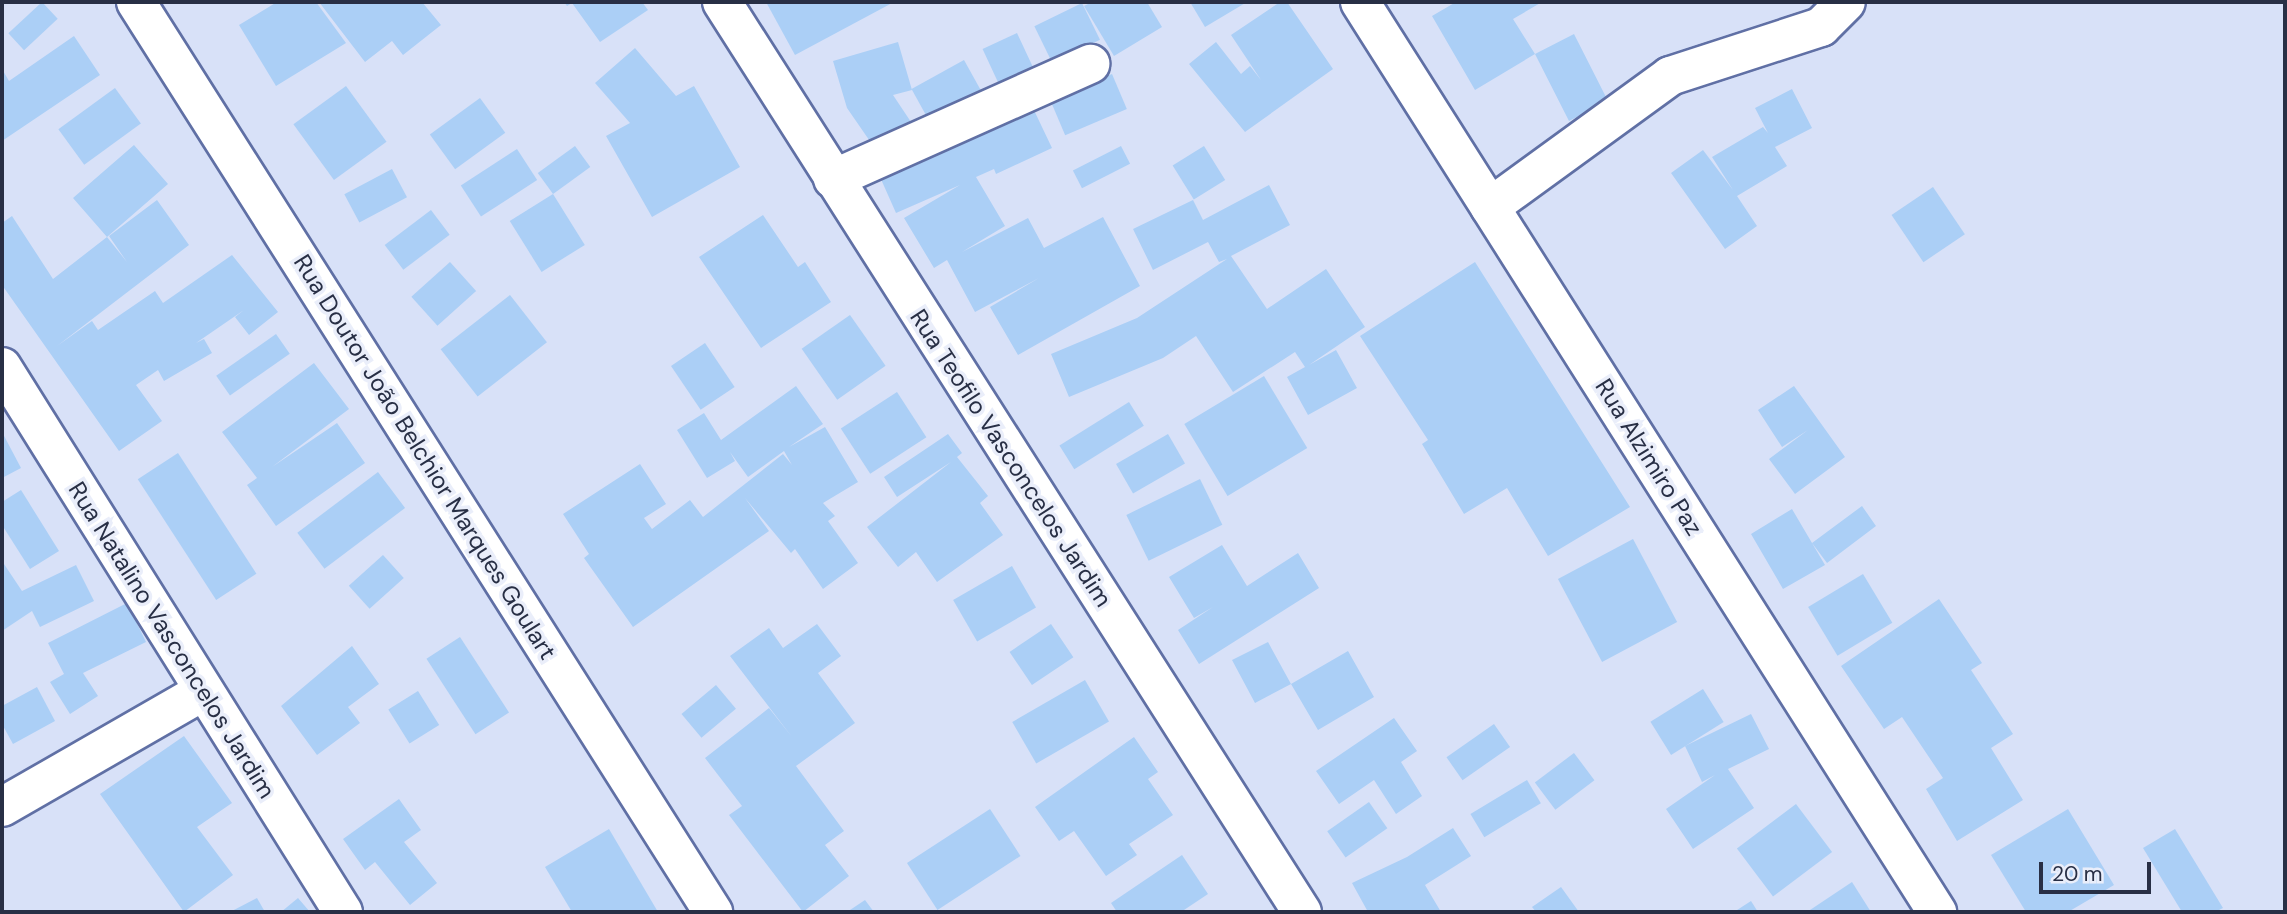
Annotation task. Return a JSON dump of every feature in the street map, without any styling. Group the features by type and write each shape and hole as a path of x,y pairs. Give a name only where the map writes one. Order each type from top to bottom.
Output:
{"street":[{"name":"Rua Doutor João Belchior Marques Goulart","path":"136,2 713,912"},
{"name":"Rua Teofilo Vasconcelos Jardim","path":"722,2 1302,912"},
{"name":"Rua Alzimiro Paz","path":"1360,2 1937,912"},
{"path":"1490,207 1670,76 1821,27 1846,2"},
{"path":"833,179 1090,64"},
{"name":"Rua Natalino Vasconcelos Jardim","path":"2,367 343,912"},
{"path":"2,807 204,691"}],"building":[{"path":"42,2 58,19 24,50 8,33"},
{"path":"277,2 316,2 346,43 276,86 239,25"},
{"path":"319,2 422,2 441,25 403,55 392,41 365,62"},
{"path":"564,2 642,2 648,10 600,42 572,3 567,6"},
{"path":"766,2 894,2 795,55"},
{"path":"1092,2 1147,2 1162,27 1114,56 1084,6"},
{"path":"1190,2 1247,2 1205,27"},
{"path":"1280,2 1287,2 1333,69 1245,132 1189,64 1216,42 1241,74 1250,66 1261,80 1231,35"},
{"path":"1456,2 1542,2 1513,19 1535,54 1475,90 1432,16"},
{"path":"1082,3 1100,40 1052,63 1034,26"},
{"path":"1017,33 1040,83 1006,99 983,49"},
{"path":"1574,34 1608,101 1569,121 1535,54"},
{"path":"74,36 100,75 2,141 2,69 9,81"},
{"path":"898,42 912,90 893,95 913,125 876,150 847,108 833,61"},
{"path":"635,48 676,96 694,86 740,167 652,217 606,136 630,123 595,83"},
{"path":"964,60 987,101 934,130 912,89"},
{"path":"1112,74 1127,109 1065,135 1050,100"},
{"path":"346,86 387,142 334,180 293,124"},
{"path":"115,88 141,124 84,165 58,129"},
{"path":"1792,89 1812,128 1775,147 1787,166 1737,196 1757,226 1725,249 1671,173 1703,150 1733,190 1712,157 1763,127 1768,133 1755,108"},
{"path":"480,98 505,133 455,169 430,134"},
{"path":"1032,106 1052,148 996,174 994,169 976,177 1005,226 962,252 1028,218 1044,248 1103,217 1140,286 1018,355 990,307 1039,278 975,312 947,260 934,268 904,218 960,185 896,213 880,177"},
{"path":"134,145 168,184 107,237 73,198"},
{"path":"575,146 590,167 553,194 538,173"},
{"path":"1121,146 1130,164 1082,188 1073,171"},
{"path":"1204,146 1225,180 1194,200 1173,166"},
{"path":"517,149 537,180 481,217 461,185"},
{"path":"392,169 407,197 359,223 344,194"},
{"path":"1269,185 1290,225 1231,256 1267,309 1326,269 1365,327 1309,365 1336,350 1357,388 1308,415 1287,377 1305,367 1295,352 1233,392 1196,336 1163,358 1069,397 1051,354 1137,318 1227,259 1219,262 1208,242 1153,270 1133,229 1193,200 1203,220"},
{"path":"1933,187 1965,234 1923,262 1892,215"},
{"path":"553,194 585,245 542,272 510,221"},
{"path":"157,200 189,245 57,346 92,321 98,330 155,291 163,303 232,255 278,312 249,335 235,317 244,310 196,343 204,339 212,353 164,381 158,370 136,385 162,421 119,451 2,285 2,223 12,216 53,279 107,237 127,262 109,236"},
{"path":"431,210 450,235 403,270 385,245"},
{"path":"763,215 798,267 805,262 831,302 761,348 699,257"},
{"path":"450,262 476,291 437,326 411,297"},
{"path":"1475,262 1630,507 1548,556 1507,488 1464,514 1422,444 1428,440 1360,336"},
{"path":"510,295 547,342 478,396 441,349"},
{"path":"850,315 886,366 837,400 802,349"},
{"path":"276,334 290,354 230,396 216,376"},
{"path":"705,343 735,387 701,410 671,366"},
{"path":"314,363 349,409 272,467 337,423 365,463 276,526 247,485 257,478 222,432"},
{"path":"1264,376 1307,448 1228,496 1184,424"},
{"path":"796,386 823,424 789,447 825,427 858,482 823,503 835,516 828,521 858,563 823,589 795,549 791,553 745,498 769,531 633,627 584,558 589,554 563,514 640,464 666,504 644,518 652,529 690,500 703,517 783,454 792,465 784,451 748,477 730,452 735,461 707,478 677,430 704,413 721,440"},
{"path":"1794,386 1845,457 1795,494 1769,459 1808,430 1782,447 1758,410"},
{"path":"897,392 926,437 870,474 841,428"},
{"path":"1129,402 1144,426 1074,469 1059,445"},
{"path":"2,432 21,468 2,478"},
{"path":"948,434 962,453 957,457 988,496 980,503 1003,535 937,582 916,552 898,567 867,527 951,462 897,497 884,477"},
{"path":"1168,434 1185,463 1133,493 1116,464"},
{"path":"178,453 256,574 216,600 138,479"},
{"path":"378,472 405,508 324,569 297,533"},
{"path":"1200,479 1222,525 1149,561 1126,515"},
{"path":"21,490 59,551 30,569 2,525 2,502"},
{"path":"1862,506 1876,526 1827,563 1812,543"},
{"path":"1792,509 1825,565 1783,589 1751,534"},
{"path":"1633,539 1677,622 1602,662 1558,579"},
{"path":"1222,545 1247,586 1298,553 1319,588 1199,664 1178,630 1213,607 1194,618 1169,577"},
{"path":"383,555 404,578 370,609 349,586"},
{"path":"2,561 22,591 76,565 94,601 40,627 32,611 2,631"},
{"path":"1012,566 1036,608 977,642 953,600"},
{"path":"1863,574 1892,623 1837,656 1808,607"},
{"path":"1939,599 1982,663 1971,670 2013,734 1991,748 2023,800 1957,841 1926,789 1943,778 1902,717 1884,729 1841,666"},
{"path":"127,603 146,642 83,673 98,696 70,714 50,682 64,674 48,643"},
{"path":"817,624 841,656 818,673 855,723 796,766 844,831 825,845 849,876 803,912 729,815 742,806 705,758 769,708 792,737 730,656 769,628 783,648"},
{"path":"1051,624 1073,657 1032,685 1010,652"},
{"path":"460,637 509,712 475,734 426,659"},
{"path":"1268,642 1291,684 1255,703 1232,660"},
{"path":"352,646 379,684 348,707 360,723 317,755 281,706"},
{"path":"1348,651 1374,697 1318,730 1291,684"},
{"path":"1085,680 1109,722 1036,764 1012,722"},
{"path":"716,685 736,709 701,738 682,714"},
{"path":"37,687 55,721 13,744 2,724 2,706"},
{"path":"1703,689 1724,722 1671,755 1650,722"},
{"path":"418,691 439,725 410,743 388,710"},
{"path":"1751,714 1769,749 1728,769 1754,808 1693,849 1666,809 1715,775 1702,782 1685,746"},
{"path":"1394,718 1417,751 1401,762 1422,796 1396,814 1374,780 1339,804 1316,771"},
{"path":"1494,724 1510,747 1463,780 1446,757"},
{"path":"184,736 232,803 197,827 233,875 184,912 100,794"},
{"path":"1134,737 1158,772 1148,779 1173,815 1129,844 1137,855 1106,876 1074,831 1059,841 1035,807"},
{"path":"1574,753 1594,780 1555,810 1535,782"},
{"path":"1527,780 1541,803 1484,837 1470,814"},
{"path":"399,799 421,830 404,842 437,883 410,905 375,862 365,870 343,839"},
{"path":"1369,802 1387,828 1346,857 1327,831"},
{"path":"1796,804 1832,852 1773,896 1737,849"},
{"path":"990,809 1020,856 937,910 907,863"},
{"path":"2068,809 2114,885 2068,912 2026,912 1991,855"},
{"path":"1453,828 1471,856 1425,885 1441,912 1368,912 1352,883 1407,857"},
{"path":"609,829 658,912 572,912 545,867"},
{"path":"2175,829 2223,908 2215,912 2182,912 2143,848"},
{"path":"1182,855 1208,894 1181,912 1117,912 1111,903"},
{"path":"1852,882 1871,912 1807,912"},
{"path":"1561,887 1579,912 1536,912 1532,907"},
{"path":"257,898 265,912 230,912"},
{"path":"298,898 310,912 281,912"},
{"path":"865,900 874,912 847,912"},
{"path":"1751,901 1758,912 1734,912"}]}
